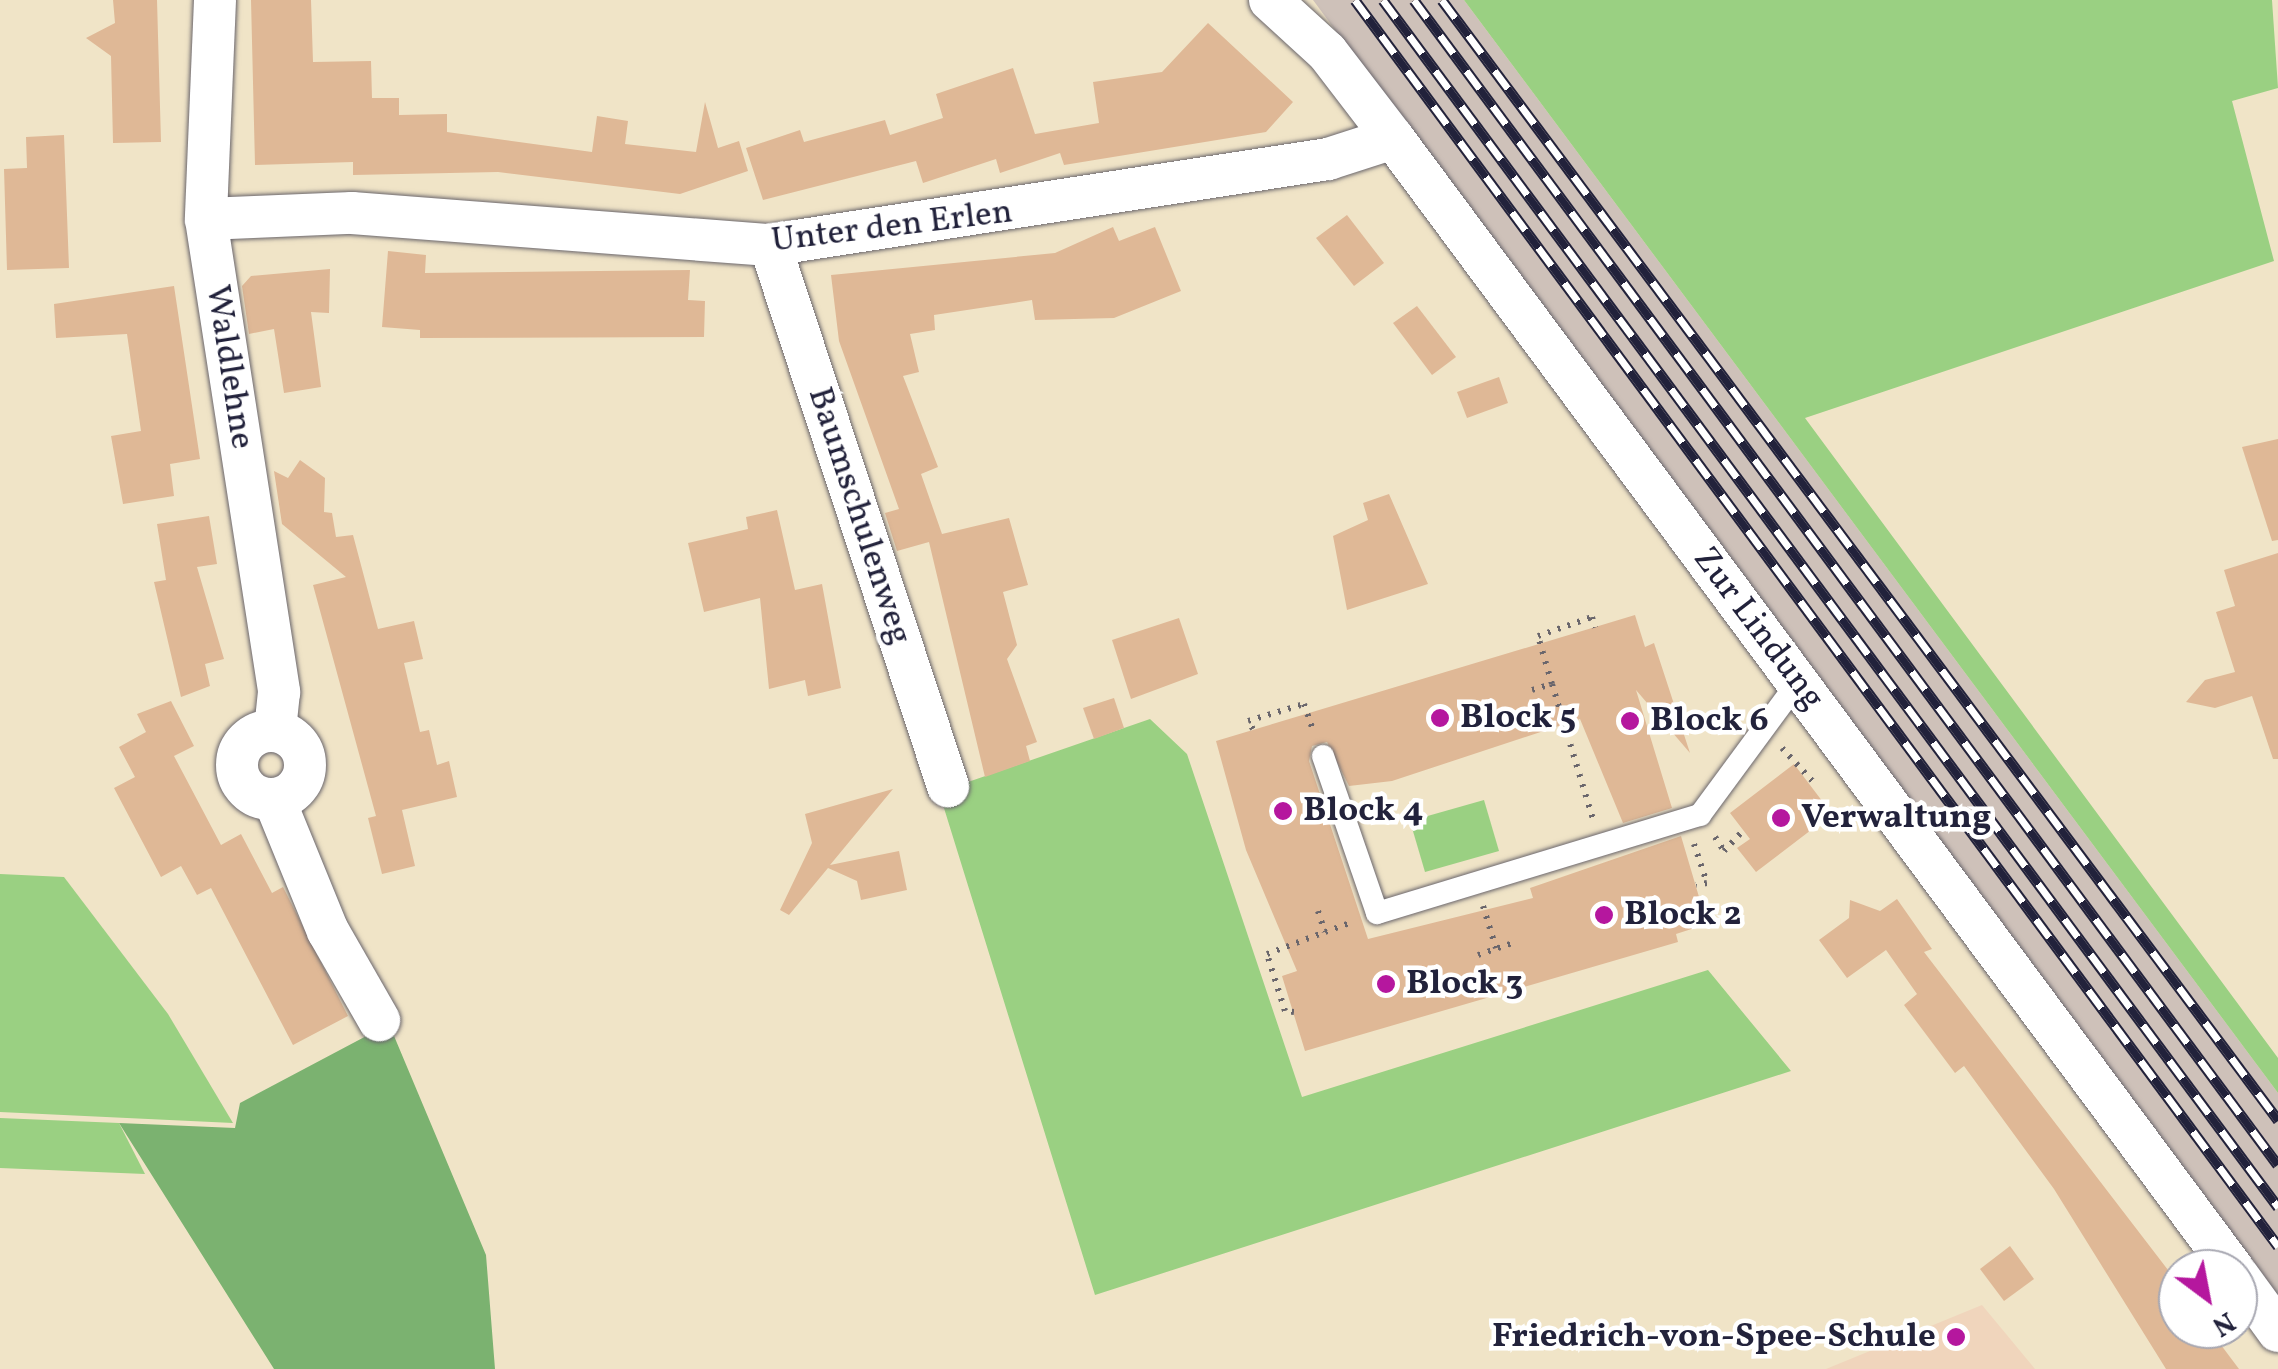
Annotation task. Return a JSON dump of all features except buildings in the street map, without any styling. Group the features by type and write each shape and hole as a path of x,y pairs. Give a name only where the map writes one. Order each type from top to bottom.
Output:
{"street":[{"name":"Waldlehne","path":"214,0 199,220 279,692 275,732 245,744 238,764 252,793 274,799 328,931 380,1020"},
{"name":"Zur Lindung","path":"1270,0 1327,52 1393,138 2218,1249"},
{"name":"Unter den Erlen","path":"199,220 352,213 770,245 1328,159 1393,138"},
{"name":"Baumschulenweg","path":"770,245 948,786"},
{"path":"2258,1304 2278,1331"}],"lane":[{"path":"1323,756 1377,913 1600,842 1700,815 1798,682"}],"path":[{"path":"1596,628 1592,616 1538,636 1600,842"},
{"path":"1532,690 1552,684"},
{"path":"1252,729 1248,721 1304,704 1323,756"},
{"path":"1761,732 1817,786"},
{"path":"1686,819 1707,883 1696,885"},
{"path":"1476,881 1496,948"},
{"path":"1318,911 1325,932"},
{"path":"1294,1012 1284,1011 1267,954 1377,913"},
{"path":"1478,954 1512,942"}],"shaded area":[{"path":"1313,0 1464,0 2278,1093 2278,1308 2258,1281 2258,1249 2234,1249"},
{"name":"Friedrich-von-Spee-Schule","path":"1982,1305 2035,1369 1826,1369"}],"green space":[{"path":"1464,0 2272,0 2278,88 2232,101 2274,261 1805,418 2278,1058 2278,1093"},
{"path":"1150,719 1187,754 1302,1097 1708,970 1791,1071 1095,1295 939,792"},
{"path":"1484,800 1499,851 1425,872 1410,821"},
{"path":"0,874 64,877 168,1014 233,1123 0,1112"},
{"path":"389,1024 486,1255 495,1369 274,1369 119,1123 235,1128 240,1103"},
{"path":"0,1118 119,1123 145,1174 0,1168"}],"railway":[{"path":"1355,0 2278,1246"},
{"path":"1383,0 2278,1207"},
{"path":"1414,0 2278,1165"},
{"path":"1442,0 2278,1120"}],"place":[{"name":"Block 5","path":"1440,718"},
{"name":"Block 6","path":"1630,721"},
{"name":"Block 4","path":"1283,811"},
{"name":"Verwaltung","path":"1781,818"},
{"name":"Block 2","path":"1604,915"},
{"name":"Block 3","path":"1386,984"},
{"name":"Friedrich-von-Spee-Schule","path":"1956,1337"}]}
